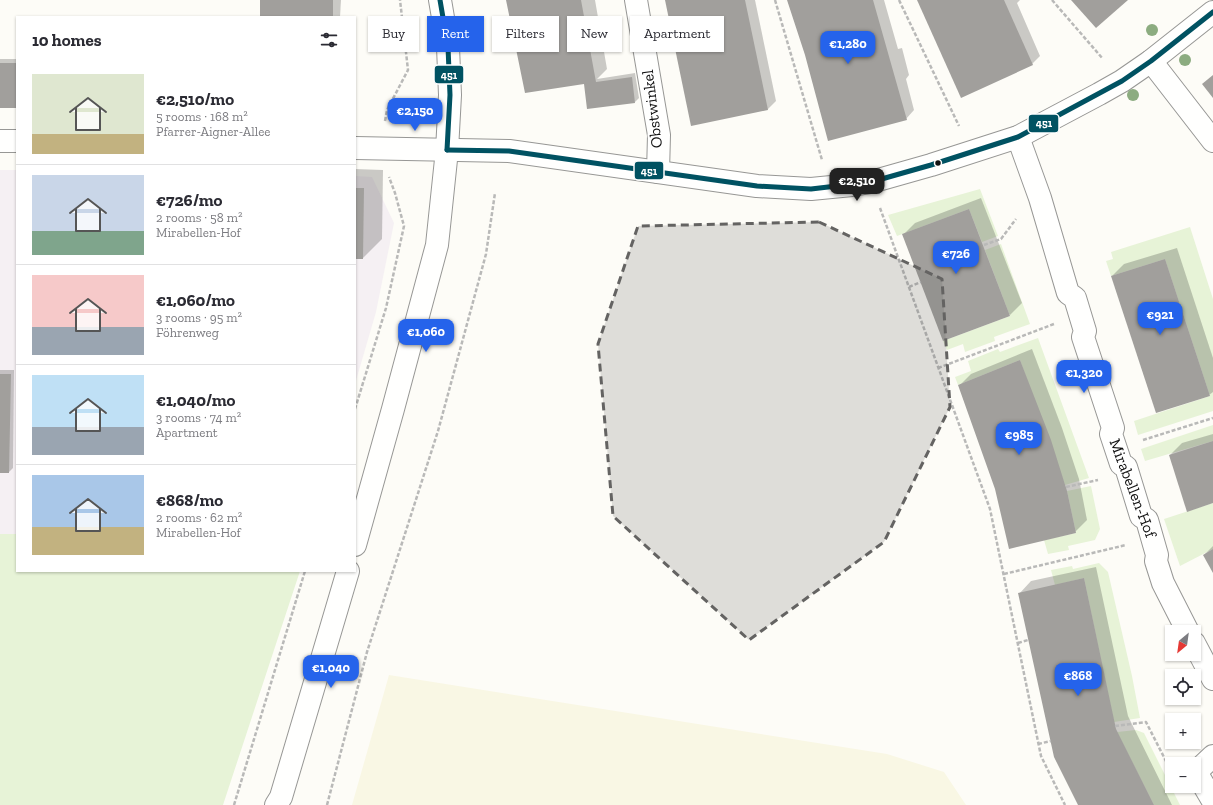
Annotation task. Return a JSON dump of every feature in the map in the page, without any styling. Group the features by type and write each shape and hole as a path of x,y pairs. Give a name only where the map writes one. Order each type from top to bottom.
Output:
{"street":[{"path":"356,541 437,245 447,150 450,94 448,47 440,0"},
{"name":"Obstwinkel","path":"636,0 659,135 658,172"},
{"path":"356,148 509,151 757,186 811,190 871,182 1018,138 1122,81 1151,62 1213,12"},
{"path":"1151,62 1213,141"},
{"name":"Mirabellen-Hof","path":"1018,138 1040,198 1068,293 1075,298 1086,331 1083,337 1113,428 1111,434 1121,464 1126,467 1141,516 1147,520 1158,555 1156,561 1163,583 1184,625"},
{"path":"0,141 16,141"},
{"path":"279,802 348,572"},
{"path":"1201,656 1213,679"},
{"path":"1213,756 1196,772 1213,801"}],"path":[{"path":"356,406 386,308 404,226 395,193 383,162 382,148 386,110 408,70 400,0"},
{"path":"774,0 830,188"},
{"path":"899,0 958,121 968,153"},
{"path":"1052,0 1122,81"},
{"path":"871,182 990,509 1041,756 1065,805"},
{"path":"327,805 367,652 438,431 486,254 495,193"},
{"path":"984,246 1001,239 1027,204 1040,198"},
{"path":"909,287 921,282"},
{"path":"938,368 1028,333"},
{"path":"1116,449 1213,418"},
{"path":"1004,574 1118,547"},
{"path":"234,805 305,572"},
{"path":"1018,643 1028,640"},
{"path":"1115,726 1146,722 1165,758"},
{"path":"1038,744 1050,742"}],"highlighted area":[{"path":"819,222 942,279 950,407 884,542 749,640 613,516 598,344 638,226"}],"shaded area":[{"path":"0,170 16,170 16,534 0,534"},
{"path":"356,176 372,177 394,223 376,312 356,381"},
{"path":"389,675 887,754 944,772 966,805 352,805"}],"green space":[{"path":"980,189 998,236 982,242 969,209 897,236 888,215"},
{"path":"1190,227 1213,299 1213,411 1138,435 1134,421 1210,396 1165,259 1111,276 1106,261 1113,259 1111,252"},
{"path":"1001,244 1030,324 994,337 995,341 965,352 963,344 947,350 943,341 1010,316 985,250"},
{"path":"1038,338 1089,478 1065,485 1020,360 958,385 955,377 971,371 968,361 998,349 1000,352"},
{"path":"1213,425 1213,441 1145,461 1141,449"},
{"path":"1091,486 1100,529 1095,540 1068,546 1069,550 1048,554 1044,540 1076,533 1067,491"},
{"path":"1213,503 1213,549 1180,566 1164,519"},
{"path":"0,534 16,534 16,572 300,572 223,805 0,805"},
{"path":"1099,563 1108,572 1140,718 1114,722 1084,578 1055,585 1051,570 1072,566 1073,569"},
{"path":"1136,730 1144,733 1165,775 1165,793 1174,793 1180,805 1154,805 1117,732"}],"building":[{"path":"260,0 333,0 333,16 260,16"},
{"path":"506,0 581,0 584,16 567,16 567,52 591,52 596,82 632,77 635,103 587,109 584,84 525,93 517,52 559,52 559,16 509,16"},
{"path":"665,0 745,0 768,110 691,126 676,52 724,52 724,16 668,16"},
{"path":"787,0 873,0 907,120 828,141 805,55"},
{"path":"917,0 1004,0 1033,65 961,98"},
{"path":"1071,0 1128,0 1096,28"},
{"path":"0,63 16,63 16,108 0,108"},
{"path":"1213,75 1213,98 1202,84"},
{"path":"356,188 364,188 363,259 356,259"},
{"path":"969,209 1010,316 943,341 902,234"},
{"path":"1165,259 1210,396 1156,413 1111,276"},
{"path":"1020,360 1051,440 1067,491 1076,533 1009,549 995,489 958,385"},
{"path":"0,374 11,374 9,473 0,473"},
{"path":"1213,441 1213,503 1187,512 1169,455"},
{"path":"1213,549 1213,573 1203,555"},
{"path":"1084,578 1116,729 1154,805 1078,805 1054,757 1018,593"}],"transit line":[{"name":"451","path":"440,0 448,47 450,95 447,150"},
{"name":"451","path":"447,150 509,151 757,186 811,189 871,182 931,165 1018,137 1122,81 1151,61 1213,12"}]}
